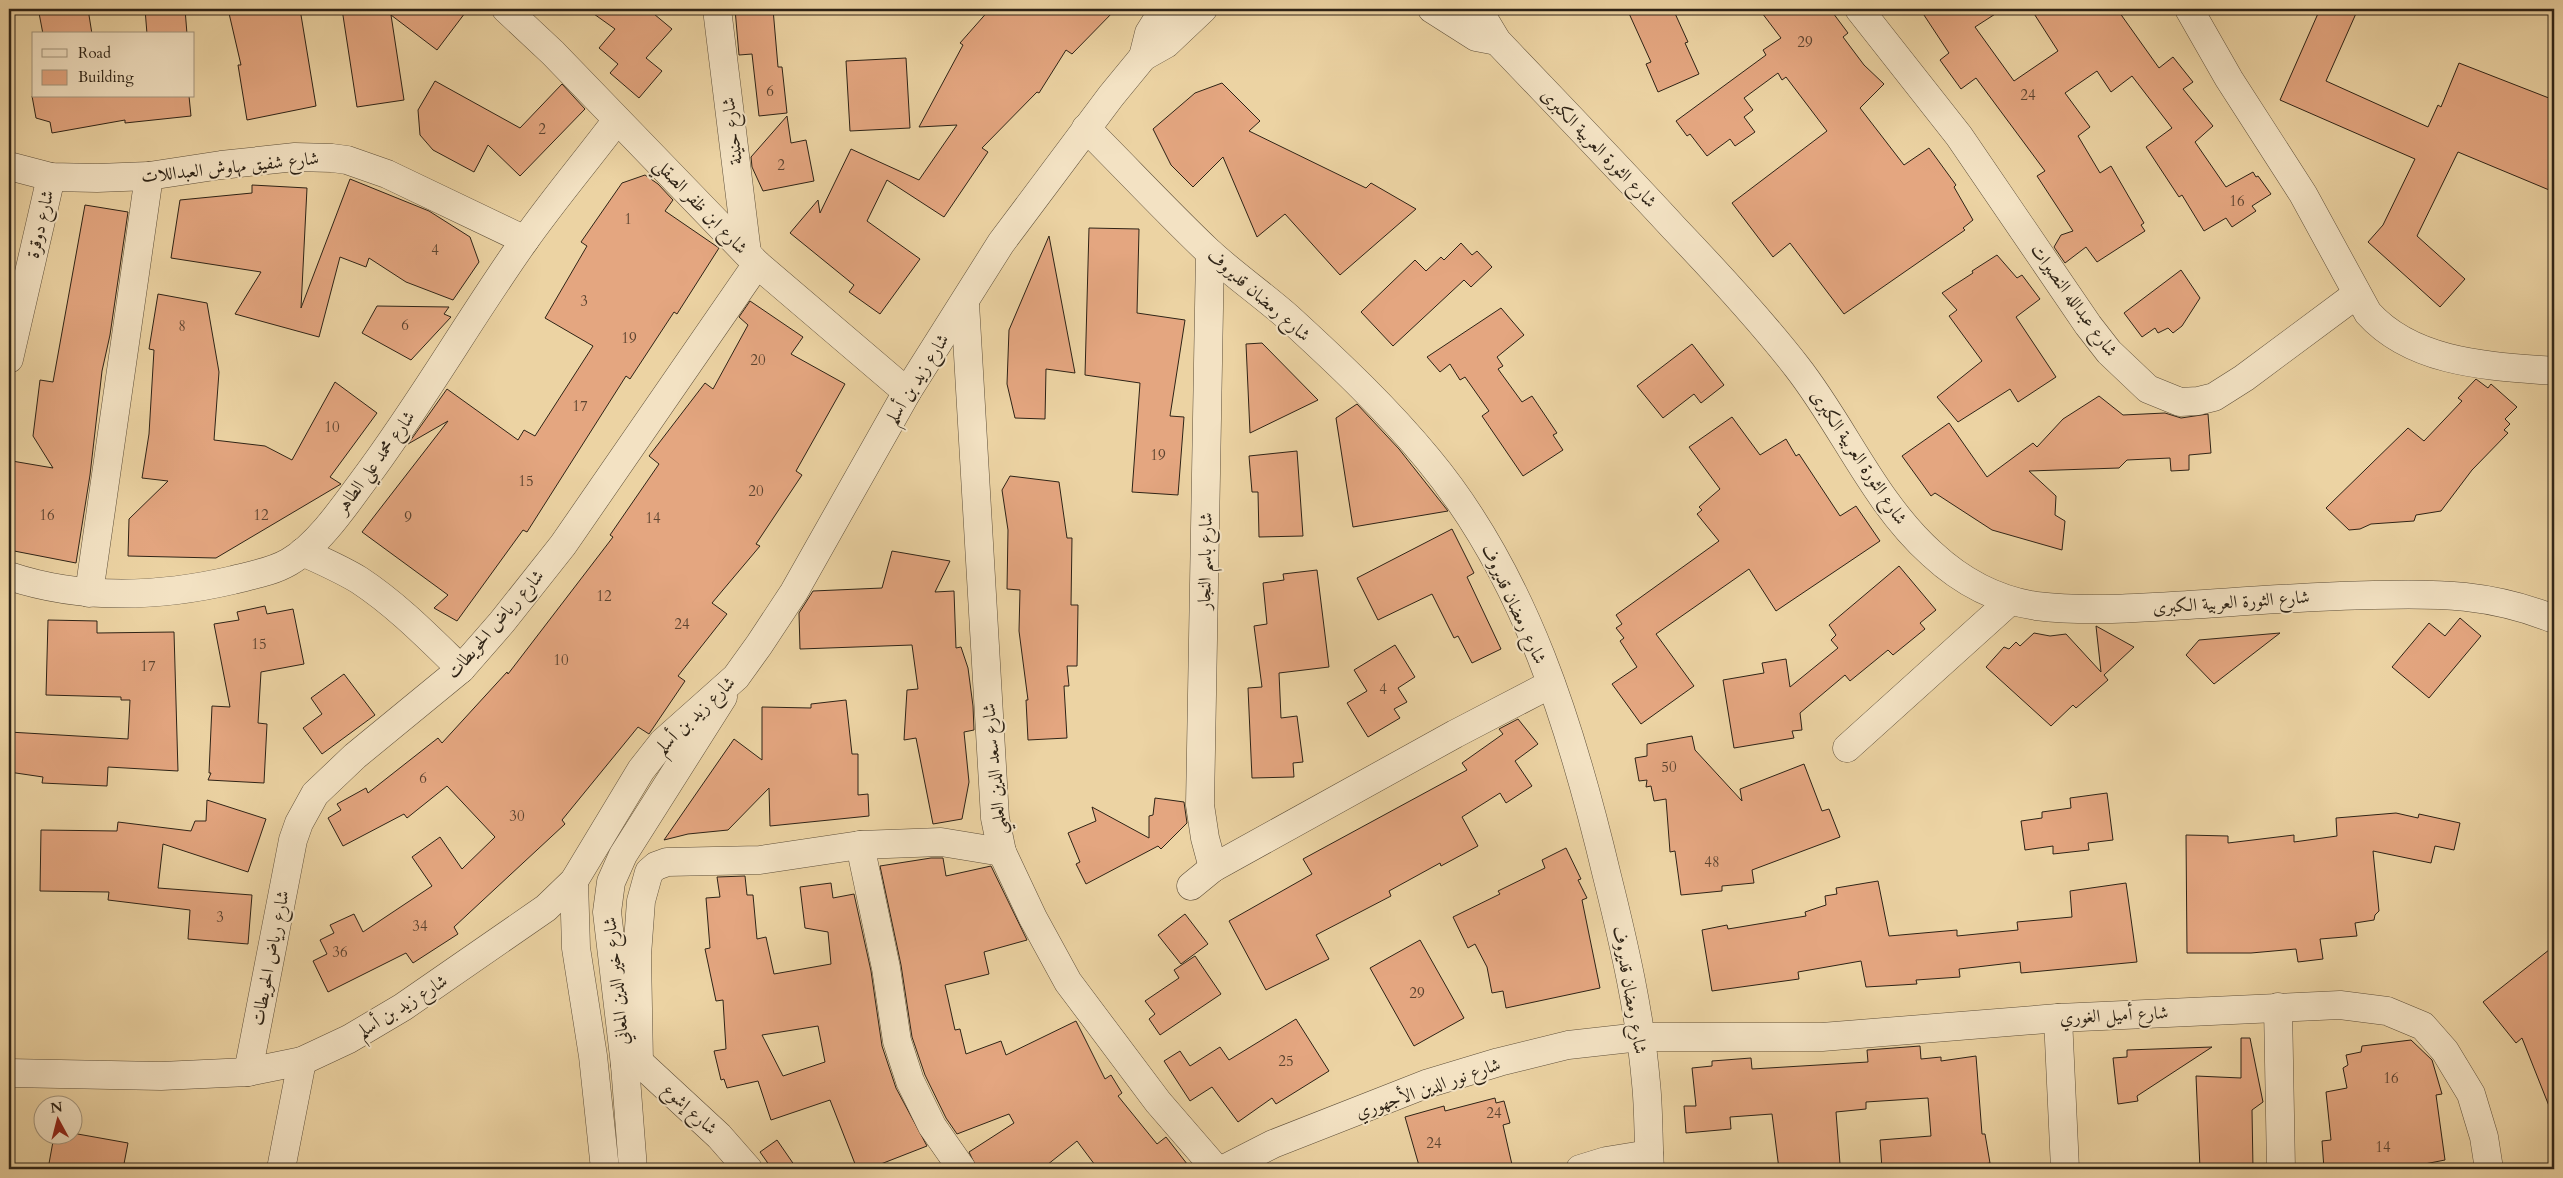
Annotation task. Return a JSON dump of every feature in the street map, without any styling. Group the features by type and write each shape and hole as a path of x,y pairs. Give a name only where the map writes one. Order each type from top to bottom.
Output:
{"street":[{"name":"شارع ابن ظفر الصقلي","path":"506,9 553,53 752,258 907,392"},
{"name":"شارع حنينة","path":"717,9 752,258"},
{"name":"شارع زيد بن أسلم","path":"1143,57 1149,33 1164,9"},
{"name":"شارع زيد بن أسلم","path":"9,1073 161,1076 248,1072 302,1061 349,1039 403,1007 546,908 574,881 641,770 663,742 685,720 736,677 794,592 907,392 1001,243 1086,128 1143,57 1166,44 1203,9"},
{"path":"1432,9 1476,37 1497,41"},
{"name":"شارع الثورة العربية الكبرى","path":"1472,9 1485,20 1497,41 1743,301 1799,369 1885,500 1911,533 1948,568 1976,586 2010,601 2038,606 2076,608 2137,608 2325,596 2451,594 2497,600 2554,620"},
{"name":"شارع عبدالله النصيرات","path":"1859,9 1959,136 2088,326 2109,352 2148,389 2180,402 2198,401 2214,397 2244,378 2358,294"},
{"path":"2188,9 2229,79 2304,194 2368,313 2381,327 2401,341 2440,356 2554,372"},
{"name":"شارع محمد علي الطاهر","path":"9,576 89,593 155,592 220,583 265,572 289,562 303,552 344,507 381,456 525,240 617,120"},
{"name":"شارع رمضان قديروف","path":"1086,128 1210,252 1289,318 1385,413 1428,459 1468,511 1504,572 1531,630 1551,684 1591,810 1623,940 1646,1083 1649,1162"},
{"name":"شارع شفيق مهاوش العبداللات","path":"9,166 51,177 97,178 149,176 221,164 295,157 317,156 348,160 387,174 525,240"},
{"path":"89,593 149,176"},
{"name":"شارع دوقرة","path":"9,359 51,177"},
{"name":"شارع باسم النجار","path":"1210,252 1200,805 1213,868"},
{"name":"شارع رياض الحويطات","path":"248,1072 293,840 306,808 315,794 354,756 461,669 562,545 752,258"},
{"name":"شارع سعد الدين العلمي","path":"965,302 995,818 1002,852 1033,918 1068,982 1158,1102 1216,1169"},
{"path":"303,552 340,570 374,590 415,625 461,669"},
{"path":"1847,748 2010,601"},
{"name":"شارع خير الدين المعاني","path":"632,1169 632,1063 607,912 611,882 628,847 736,677"},
{"path":"1191,886 1213,868 1455,734 1551,684"},
{"path":"632,1063 641,901 649,872 656,866 667,862 760,860 860,845 941,842 1002,852"},
{"path":"860,845 886,968 897,1041 910,1081 932,1126 962,1169"},
{"name":"شارع خير الدين المعاني","path":"574,881 576,948 593,1056 605,1169"},
{"name":"شارع أميل الغوري","path":"1640,1037 1822,1037 2058,1018 2278,1007 2340,1005 2387,1010 2423,1026 2445,1051 2471,1094 2484,1137 2490,1169"},
{"path":"2278,1007 2281,1169"},
{"path":"2058,1018 2065,1169"},
{"name":"شارع نور الدين الأجهوري","path":"1224,1169 1273,1144 1426,1084 1499,1062 1568,1045 1640,1037"},
{"path":"281,1169 302,1061"},
{"name":"شارع إشوع","path":"632,1063 719,1136 748,1169"},
{"path":"1580,1169 1606,1160 1649,1162"}],"building":[{"path":"67,9 88,9 92,32 43,32 39,13"},
{"path":"145,9 185,9 187,32 147,32"},
{"path":"228,9 300,9 316,106 247,120 238,65 241,65"},
{"path":"342,9 468,9 437,50 391,15 404,100 357,107"},
{"path":"587,9 648,9 672,29 646,58 662,71 639,98 610,73 618,64 599,48 615,29"},
{"path":"735,9 773,9 778,67 782,67 787,113 759,116 752,54 739,55"},
{"path":"990,9 1116,9 1072,54 1066,50 1039,93 1037,92 982,148 988,152 944,217 887,180 867,221 920,259 880,314 849,292 854,285 790,233 818,200 820,213 851,149 919,180 957,125 919,127 963,45 960,43"},
{"path":"1627,9 1673,9 1688,42 1685,43 1699,74 1658,92 1646,64 1651,62"},
{"path":"1759,9 1830,9 1848,33 1843,37 1864,65 1884,84 1860,108 1904,165 1929,148 1956,185 1954,187 1973,220 1963,228 1965,230 1844,314 1790,243 1773,257 1732,203 1827,131 1786,77 1782,80 1778,73 1744,98 1753,110 1744,117 1755,132 1735,146 1730,139 1707,156 1690,134 1687,136 1676,121 1766,55 1763,50 1781,38"},
{"path":"1920,9 2003,9 1975,27 2014,81 2058,51 2031,9 2117,9 2159,68 2173,57 2193,82 2183,89 2213,126 2195,142 2226,187 2253,172 2271,194 2252,206 2256,211 2232,227 2226,218 2204,231 2182,195 2179,197 2146,147 2172,128 2132,76 2111,92 2097,71 2065,93 2090,127 2078,136 2100,173 2111,166 2144,223 2141,225 2145,231 2097,262 2086,247 2065,263 2054,247 2061,235 2073,231 2037,176 2045,171 1976,78 1961,89 1940,60 1949,53"},
{"path":"2320,9 2358,9 2326,81 2428,127 2438,105 2441,107 2459,63 2554,100 2554,192 2458,152 2417,236 2465,279 2440,307 2368,242 2383,225 2415,159 2280,100"},
{"path":"906,58 910,128 850,131 846,61"},
{"path":"435,81 520,128 562,84 585,109 520,176 488,145 474,172 433,150 420,135 418,110"},
{"path":"1222,83 1260,121 1249,131 1366,188 1371,183 1416,209 1340,275 1285,214 1257,237 1223,157 1193,187 1171,165 1153,129 1195,93"},
{"path":"32,98 189,98 191,116 125,123 125,120 52,133 50,122 36,118"},
{"path":"787,116 791,143 806,140 814,181 763,191 752,167 751,157"},
{"path":"645,175 658,184 673,200 665,211 719,248 677,314 674,312 630,379 626,376 527,532 523,530 457,621 434,608 448,595 362,532 448,421 408,444 447,389 518,440 524,430 535,436 593,346 545,318 587,246 581,242 622,183"},
{"path":"350,179 429,211 470,237 479,262 453,300 406,282 369,258 366,267 340,257 319,337 235,314 261,272 171,258 180,200 252,193 252,185 307,188 301,308"},
{"path":"85,205 128,212 110,335 102,371 90,475 76,563 9,550 9,481 12,461 53,468 33,436 40,380 53,382"},
{"path":"1089,228 1139,229 1137,313 1185,320 1170,416 1184,417 1178,495 1132,492 1140,383 1085,375"},
{"path":"1049,236 1075,373 1046,369 1045,419 1015,418 1007,384 1009,330"},
{"path":"1461,243 1472,255 1477,251 1492,267 1471,287 1464,280 1393,346 1361,312 1415,260 1426,271 1441,257 1444,260"},
{"path":"1997,255 2017,278 2022,275 2040,299 2016,317 2056,377 2018,402 2010,389 1958,422 1937,397 1982,361 1949,316 1957,310 1942,293"},
{"path":"2181,270 2200,298 2182,326 2173,333 2168,328 2158,333 2155,328 2142,337 2124,313"},
{"path":"158,294 207,303 219,372 214,440 265,446 292,460 335,382 377,413 330,477 341,484 216,558 128,556 129,519 168,481 142,478 149,434 154,350 149,349"},
{"path":"750,301 803,337 791,354 845,384 796,471 802,475 756,544 760,546 712,603 727,614 678,676 685,681 649,734 638,727 562,820 565,824 454,927 458,934 413,963 406,953 328,992 313,961 327,954 320,940 334,933 330,925 354,914 363,932 432,886 412,857 440,837 462,869 495,837 447,786 407,818 404,814 343,846 328,818 341,810 337,804 366,788 368,793 438,738 442,743 507,672 508,674 613,537 610,535 659,464 649,456 705,383 713,389 748,325 739,317"},
{"path":"377,306 449,307 444,314 451,317 411,360 362,333"},
{"path":"1501,308 1524,335 1497,357 1503,366 1498,369 1522,402 1532,396 1557,433 1553,435 1563,450 1523,476 1482,416 1489,411 1465,377 1460,380 1450,364 1440,372 1427,357"},
{"path":"1262,343 1318,400 1250,433 1246,344"},
{"path":"1692,344 1724,385 1701,403 1694,394 1663,418 1637,386"},
{"path":"2476,379 2488,388 2491,384 2517,407 2505,419 2510,424 2504,430 2508,433 2472,470 2441,511 2416,515 2414,521 2371,524 2360,529 2349,530 2326,508 2408,428 2424,441 2462,401 2458,398"},
{"path":"2099,396 2123,415 2165,413 2181,418 2208,414 2211,453 2189,455 2189,470 2171,471 2170,458 2127,460 2119,468 2029,471 2056,496 2055,515 2065,521 2062,550 1992,530 1935,493 1931,496 1902,456 1949,423 1987,477 2033,443 2037,447 2063,419"},
{"path":"1357,404 1399,449 1448,511 1353,527 1336,418"},
{"path":"1732,417 1760,455 1786,439 1796,456 1799,454 1840,516 1856,506 1880,541 1776,611 1749,569 1656,634 1694,686 1641,724 1612,684 1637,667 1620,641 1624,638 1616,628 1622,624 1616,615 1719,541 1697,514 1702,510 1699,507 1720,489 1689,447"},
{"path":"1297,451 1303,536 1259,537 1258,492 1252,492 1249,456"},
{"path":"1010,476 1059,482 1067,538 1072,538 1071,605 1078,605 1077,666 1067,666 1069,686 1064,686 1067,738 1028,740 1026,700 1028,700 1019,631 1020,590 1007,589 1008,530 1002,490"},
{"path":"1452,529 1474,573 1467,577 1501,649 1472,663 1458,636 1454,638 1432,594 1378,620 1357,578"},
{"path":"892,551 950,561 935,592 954,591 956,648 961,647 968,668 973,706 974,730 964,732 969,782 962,819 933,824 916,738 904,740 907,690 918,689 912,645 800,649 799,613 813,591 882,588"},
{"path":"1899,566 1936,610 1920,623 1925,629 1893,655 1888,650 1850,681 1845,675 1800,713 1802,730 1792,731 1794,738 1734,748 1723,680 1764,673 1762,663 1786,659 1790,687 1838,648 1831,640 1836,635 1829,625"},
{"path":"1317,570 1329,667 1279,673 1281,718 1297,716 1303,762 1293,763 1294,777 1252,778 1248,688 1262,687 1254,626 1267,624 1263,583 1284,580 1283,574"},
{"path":"265,606 267,614 293,609 304,664 261,672 258,723 267,724 264,783 208,780 211,773 209,773 212,706 230,707 214,624 239,620 237,612"},
{"path":"2460,618 2481,636 2429,698 2392,667 2429,623 2445,636"},
{"path":"48,620 97,621 97,633 174,632 178,771 108,767 107,786 42,783 43,777 9,772 9,732 128,739 130,700 121,700 121,697 46,695"},
{"path":"2096,626 2134,647 2104,675 2108,680 2076,708 2073,705 2051,726 1986,667 2004,647 2009,649 2016,642 2020,646 2034,633 2050,636 2066,634 2101,672"},
{"path":"2280,633 2214,684 2186,655 2199,640"},
{"path":"1395,645 1415,677 1398,688 1407,702 1394,709 1400,718 1368,737 1347,703 1367,691 1354,670"},
{"path":"344,674 375,715 322,754 303,728 322,714 311,698"},
{"path":"846,700 852,754 858,754 858,795 868,794 869,816 770,826 769,788 728,830 688,834 664,840 734,739 762,760 762,707 811,708 811,704"},
{"path":"1518,719 1538,744 1515,761 1532,786 1506,803 1500,793 1462,817 1478,846 1441,866 1440,863 1389,891 1391,896 1316,935 1329,959 1266,990 1229,921 1312,874 1303,859 1467,770 1462,763 1503,734 1499,729"},
{"path":"1692,736 1695,750 1742,801 1740,789 1804,764 1822,811 1829,809 1840,837 1752,870 1754,883 1722,886 1722,891 1681,895 1675,851 1670,852 1666,799 1654,801 1651,786 1646,787 1647,780 1639,781 1635,758 1647,756 1647,744"},
{"path":"2107,793 2113,840 2088,843 2089,850 2053,854 2053,846 2025,850 2021,821 2042,818 2042,812 2071,808 2070,798"},
{"path":"1155,798 1184,802 1187,823 1161,849 1158,846 1086,884 1076,864 1080,862 1068,833 1096,821 1092,807 1149,838 1149,816 1153,815"},
{"path":"207,800 266,819 248,872 163,844 158,888 252,895 248,944 188,939 190,910 108,900 109,892 40,891 41,830 117,831 118,822 191,831 195,821 206,821"},
{"path":"2396,813 2418,818 2419,814 2460,823 2454,850 2435,846 2431,863 2373,851 2379,911 2375,915 2374,920 2355,923 2357,936 2320,939 2323,959 2298,962 2296,949 2251,953 2187,953 2186,835 2228,836 2228,843 2294,835 2294,842 2337,836 2336,818"},
{"path":"1566,848 1581,879 1578,880 1587,898 1582,900 1600,988 1506,1008 1503,991 1492,993 1487,967 1475,944 1468,948 1453,917 1500,894 1498,891 1545,868 1542,860"},
{"path":"931,858 943,858 946,876 991,866 1027,940 984,952 989,974 945,985 955,1030 960,1029 966,1054 1001,1041 1006,1055 1076,1021 1105,1079 1111,1075 1122,1093 1118,1096 1157,1144 1166,1137 1191,1169 1098,1169 1077,1141 1042,1169 977,1169 969,1152 1014,1123 1009,1114 957,1134 946,1118 925,1075 912,1037 901,965 880,866"},
{"path":"745,876 747,895 753,895 757,939 766,937 774,974 831,964 828,932 805,928 800,887 831,883 833,898 854,894 871,971 882,1046 896,1088 927,1146 868,1169 857,1169 830,1100 771,1120 758,1081 727,1088 724,1079 721,1080 714,1051 726,1049 723,1000 716,1001 705,949 710,948 706,898 720,897 717,877","holes":["818,1026 825,1062 783,1076 762,1035"]},
{"path":"1878,881 1889,936 1957,930 1957,936 2018,930 2017,922 2072,917 2070,891 2126,883 2137,962 2021,973 2020,962 1959,969 1960,977 1916,980 1917,984 1866,987 1861,961 1798,972 1799,979 1712,991 1702,930 1727,925 1728,929 1806,916 1805,912 1826,905 1825,896 1837,894 1836,888"},
{"path":"1185,914 1208,944 1181,964 1158,935"},
{"path":"1420,940 1464,1018 1414,1046 1370,968"},
{"path":"2554,946 2553,1116 2522,1038 2516,1043 2483,1002"},
{"path":"1195,956 1221,994 1160,1035 1149,1019 1155,1014 1145,1001 1179,978 1174,970"},
{"path":"1296,1019 1329,1071 1276,1104 1272,1098 1238,1122 1212,1087 1190,1101 1164,1061 1180,1051 1190,1066 1220,1047 1229,1060"},
{"path":"2241,1038 2250,1038 2263,1102 2252,1110 2253,1169 2200,1169 2196,1076 2241,1078"},
{"path":"2411,1040 2432,1060 2442,1094 2436,1095 2445,1160 2399,1169 2324,1169 2322,1141 2331,1140 2326,1092 2347,1088 2343,1068 2348,1065 2346,1055 2361,1052 2362,1046"},
{"path":"1920,1046 1921,1059 1941,1057 1941,1061 1976,1056 1982,1134 1985,1134 1990,1163 1984,1164 1985,1169 1882,1169 1880,1140 1931,1136 1928,1098 1866,1102 1866,1109 1836,1112 1840,1164 1779,1169 1772,1114 1730,1117 1731,1129 1686,1133 1684,1106 1696,1106 1692,1068 1712,1066 1712,1061 1751,1058 1752,1069 1868,1062 1867,1050"},
{"path":"2212,1047 2137,1096 2138,1101 2118,1104 2113,1058 2127,1057 2127,1050"},
{"path":"1495,1098 1496,1103 1504,1101 1510,1123 1503,1125 1513,1169 1420,1169 1405,1117 1444,1106 1445,1111"},
{"path":"82,1135 128,1143 123,1169 48,1169 52,1146 82,1146"},
{"path":"777,1140 797,1169 772,1169 760,1152"}]}
